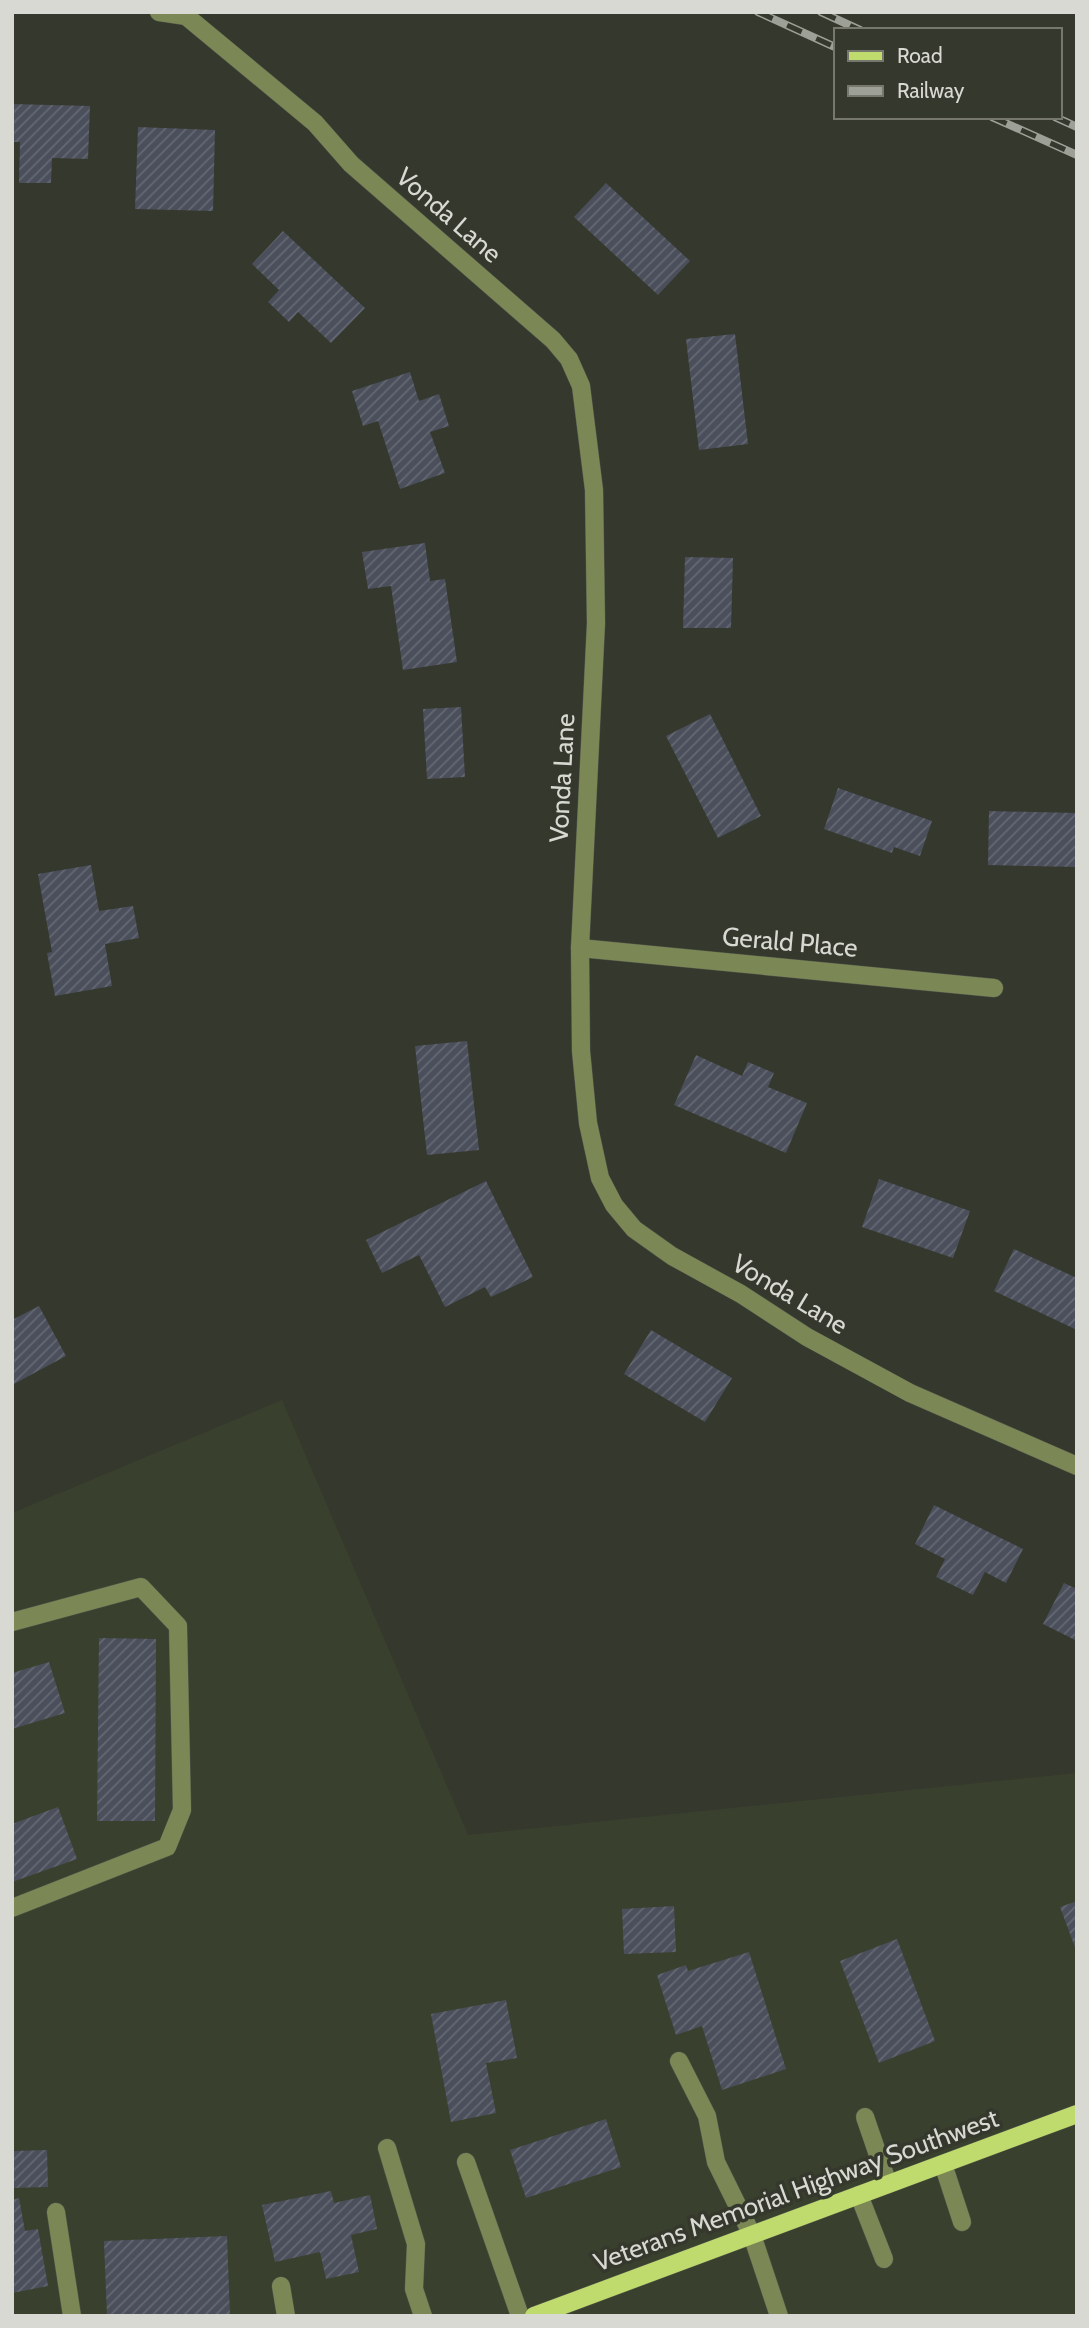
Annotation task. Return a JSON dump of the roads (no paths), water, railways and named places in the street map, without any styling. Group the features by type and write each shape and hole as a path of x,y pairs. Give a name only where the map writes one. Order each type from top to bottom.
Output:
{"main road":[{"name":"Veterans Memorial Highway Southwest","path":"534,2316 1077,2114"}],"street":[{"name":"Vonda Lane","path":"159,12 186,16 315,123 371,182 553,340 569,359 582,386 594,490 596,623 580,948 582,1051 588,1123 600,1178 614,1205 634,1229 672,1256 741,1294 807,1337 910,1393 1077,1466"},
{"name":"Gerald Place","path":"580,948 994,988"},
{"path":"12,1622 141,1587 178,1626 182,1810 167,1847 12,1908"},
{"path":"679,2060 707,2116 716,2162 752,2235 779,2316"},
{"path":"865,2117 888,2184"},
{"path":"387,2148 416,2244 414,2289 423,2316"},
{"path":"466,2162 520,2316"},
{"path":"943,2164 962,2222"},
{"path":"859,2195 884,2259"},
{"path":"56,2212 72,2316"},
{"path":"281,2286 286,2316"}],"railway":[{"path":"758,12 834,47"},
{"path":"821,12 856,28"},
{"path":"996,119 1077,155"},
{"path":"1059,119 1077,127"}]}
